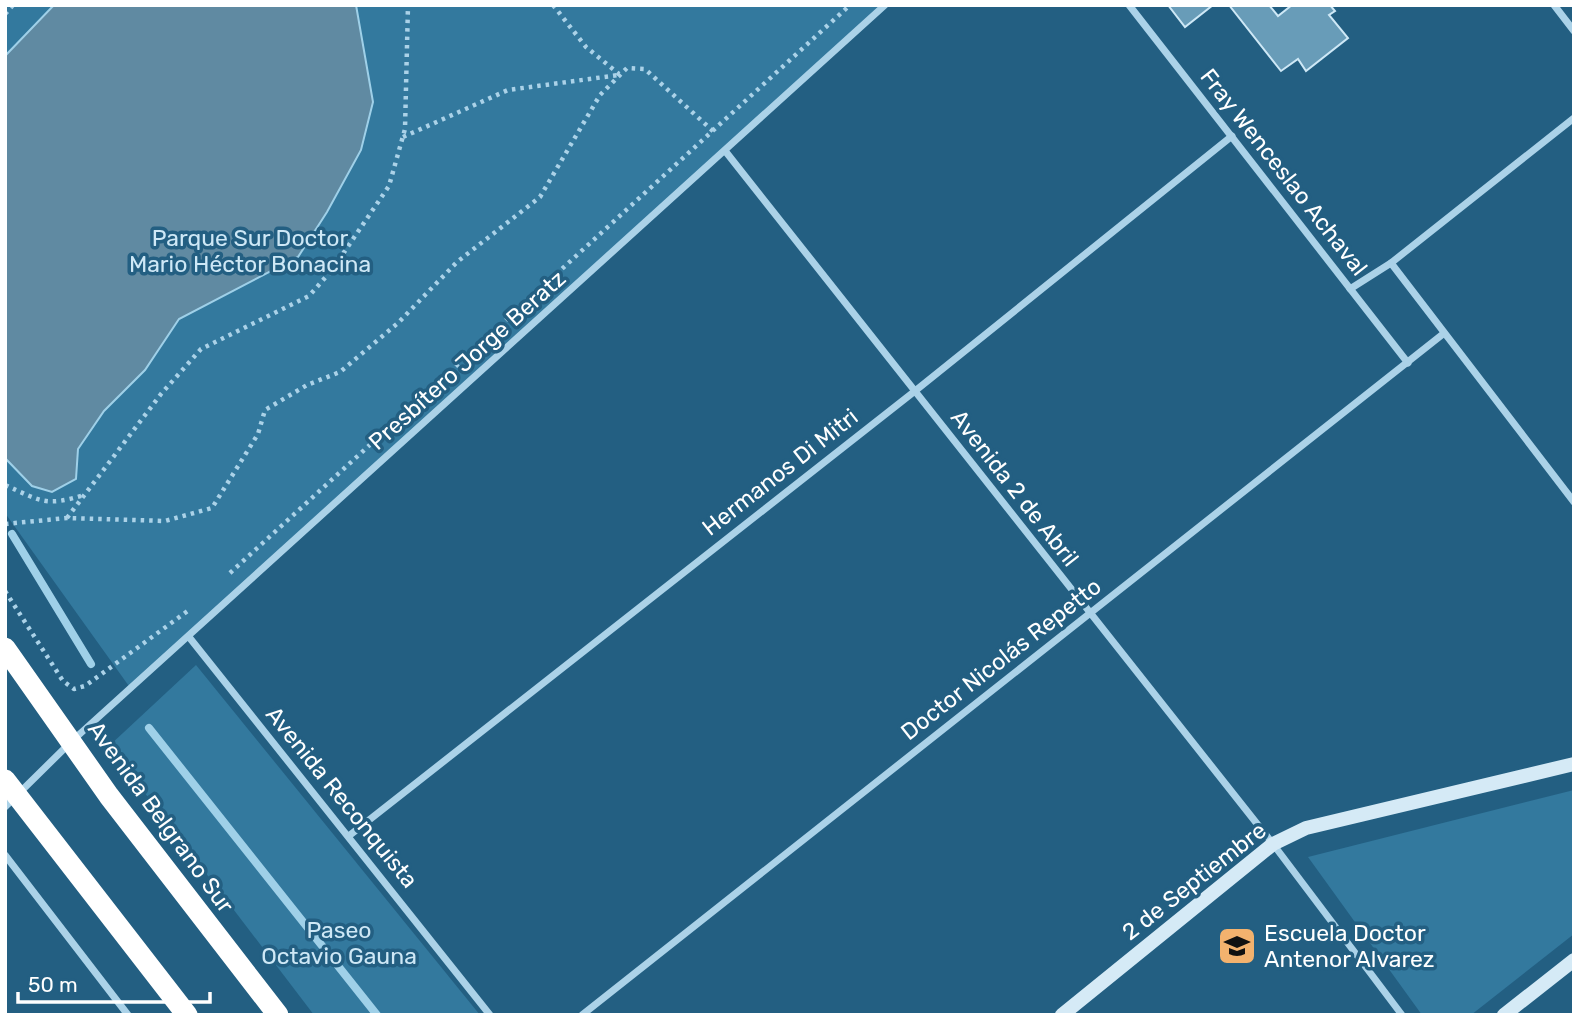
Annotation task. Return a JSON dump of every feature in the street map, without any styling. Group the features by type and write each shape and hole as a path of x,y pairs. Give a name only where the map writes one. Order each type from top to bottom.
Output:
{"highway":[{"name":"Avenida Belgrano Sur","path":"5,648 156,859 278,1015"},
{"path":"9,795 187,1015"}],"main road":[{"name":"2 de Septiembre","path":"1062,1015 1273,844 1328,821 1574,764"},
{"path":"1504,1015 1574,960"}],"street":[{"name":"Presbítero Jorge Beratz","path":"9,795 189,637 885,5"},
{"name":"Fray Wenceslao Achaval","path":"1129,5 1408,363"},
{"path":"1553,5 1574,31"},
{"path":"1350,289 1391,263 1574,118"},
{"name":"Hermanos Di Mitri","path":"350,835 915,391 1232,136"},
{"name":"Avenida 2 de Abril","path":"726,152 1273,844 1402,1015"},
{"name":"Fray Wenceslao Achaval","path":"1391,263 1574,502"},
{"name":"Doctor Nicolás Repetto","path":"582,1015 1443,334"},
{"name":"Avenida Reconquista","path":"189,637 350,835 489,1015"},
{"path":"5,855 128,1015"}],"path":[{"path":"5,14 13,5"},
{"path":"67,518 161,394 201,349 309,296 389,186 402,137 408,5"},
{"path":"553,5 586,47 620,75"},
{"path":"219,582 850,5"},
{"path":"5,524 67,518 165,521 212,508 258,434 265,410 307,384 340,372 398,323 457,262 540,197 600,95 626,68 645,69 713,131 726,152"},
{"path":"402,137 508,90 620,75"},
{"path":"5,485 43,502 55,503 85,495"},
{"path":"5,591 63,681 74,690 85,686 199,601"}],"green space":[{"name":"Parque Sur Doctor Mario Héctor Bonacina","path":"5,5 885,5 131,689 5,513"},
{"name":"Paseo Octavio Gauna","path":"196,665 480,1015 314,1015 109,746"},
{"path":"1574,790 1574,934 1471,1015 1422,1015 1308,857"}],"shaded area":[{"path":"54,5 356,5 373,102 361,150 327,212 298,257 179,319 145,370 104,411 78,449 76,479 52,492 32,486 5,458 5,56"}],"building":[{"path":"1168,5 1213,5 1185,27"},
{"path":"1229,5 1269,5 1278,16 1292,5 1330,5 1335,11 1329,15 1348,38 1306,71 1298,59 1281,71"}],"waterway":[{"path":"12,534 91,664"},
{"path":"149,728 377,1015"}],"place":[{"name":"Escuela Doctor Antenor Alvarez","path":"1237,946"}]}
